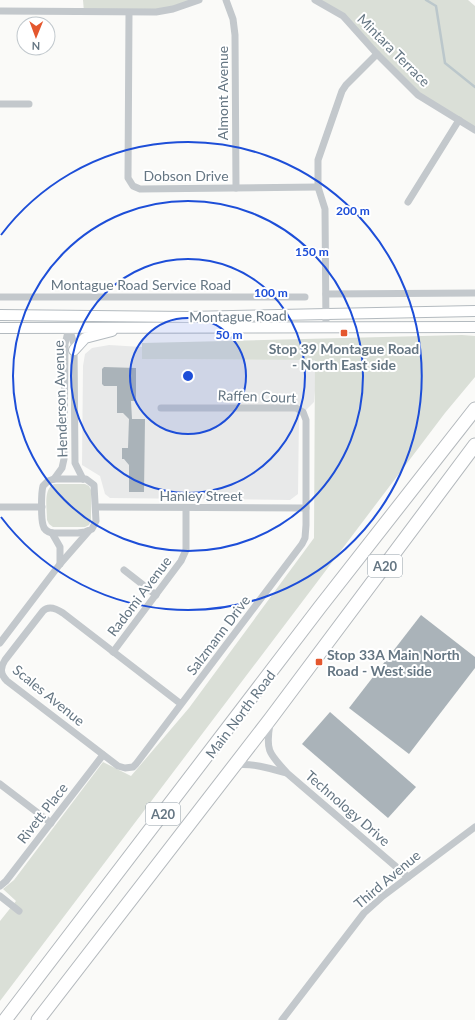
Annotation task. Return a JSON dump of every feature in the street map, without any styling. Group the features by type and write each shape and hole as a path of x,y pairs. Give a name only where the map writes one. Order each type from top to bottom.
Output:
{"highway":[{"name":"Main North Road","path":"5,1020 325,601 475,408"},
{"name":"Main North Road","path":"38,1020 271,718 475,445"}],"main road":[{"name":"Montague Road","path":"0,315 188,317 475,311"},
{"path":"69,316 69,328"},
{"name":"Montague Road","path":"0,328 475,326"},
{"path":"74,350 85,338 125,328"}],"street":[{"path":"0,12 156,12 174,10 199,0"},
{"name":"Almont Avenue","path":"226,0 233,19 235,35 236,188"},
{"name":"Mintara Terrace","path":"315,0 343,16 377,54 418,95 475,130"},
{"name":"Dobson Drive","path":"129,13 128,178 133,186 140,188 318,187"},
{"path":"326,327 325,209 318,187 318,160 342,91 346,85 377,54"},
{"path":"0,104 29,104"},
{"path":"408,202 459,120"},
{"path":"326,294 475,293"},
{"name":"Montague Road Service Road","path":"0,297 305,297"},
{"name":"Henderson Avenue","path":"69,328 74,344 74,463 83,479"},
{"name":"Henderson Avenue","path":"54,479 62,468 64,459 65,344 69,328"},
{"name":"Raffen Court","path":"161,408 296,408 303,412 306,420 306,508"},
{"path":"0,643 60,564 94,526 96,521 94,485 90,481 83,479 54,479 48,481 43,486 43,527 48,532 52,533 88,532"},
{"path":"0,507 42,507"},
{"name":"Hanley Street","path":"96,507 306,508"},
{"name":"Radomi Avenue","path":"113,652 181,561 186,550 186,508"},
{"name":"Salzmann Drive","path":"130,768 136,764 304,541 306,534 306,508"},
{"path":"52,533 60,547 60,564"},
{"path":"124,570 156,595"},
{"name":"Scales Avenue","path":"113,652 60,611 49,608 43,611 5,660 1,666 1,673 8,681 103,755 121,768 130,768"},
{"path":"113,652 181,704"},
{"name":"Technology Drive","path":"271,718 268,737 269,751 272,756 288,774 408,877"},
{"name":"Rivett Place","path":"0,886 6,881 103,755"},
{"name":"Technology Drive","path":"235,765 257,765 288,774"},
{"path":"0,784 51,823"},
{"name":"Third Avenue","path":"282,1020 364,913 408,877 475,827"},
{"path":"0,896 19,911"}],"shaded area":[{"path":"83,0 193,0 156,12 84,12"},
{"path":"315,0 468,0 475,6 475,130 418,95 343,16"},
{"path":"462,335 475,336 475,377 445,413 0,1001 0,921 16,901 3,889 14,880 103,762 131,776 189,708 314,538 315,360 142,359 142,343"},
{"path":"109,345 142,347 143,359 315,360 314,402 299,417 298,494 290,500 110,498 105,494 100,476 82,465 83,366 85,354 92,348"},
{"path":"54,484 85,484 89,486 91,490 91,521 89,525 85,527 53,527 49,524 47,520 46,505 47,494 48,490"}],"building":[{"path":"104,367 136,368 136,401 131,401 132,419 145,419 144,492 129,492 129,465 124,459 122,459 122,448 128,448 129,419 123,413 117,413 117,386 104,386 102,384 102,369"},
{"path":"421,615 475,657 475,668 409,754 349,708"},
{"path":"330,712 416,787 388,818 302,744"}],"waterway":[{"path":"426,0 436,6 445,63 475,87"}],"place":[{"name":"Stop 39 Montague Road - North East side","path":"344,333"},
{"name":"Stop 33A Main North Road - West side","path":"319,662"}]}
